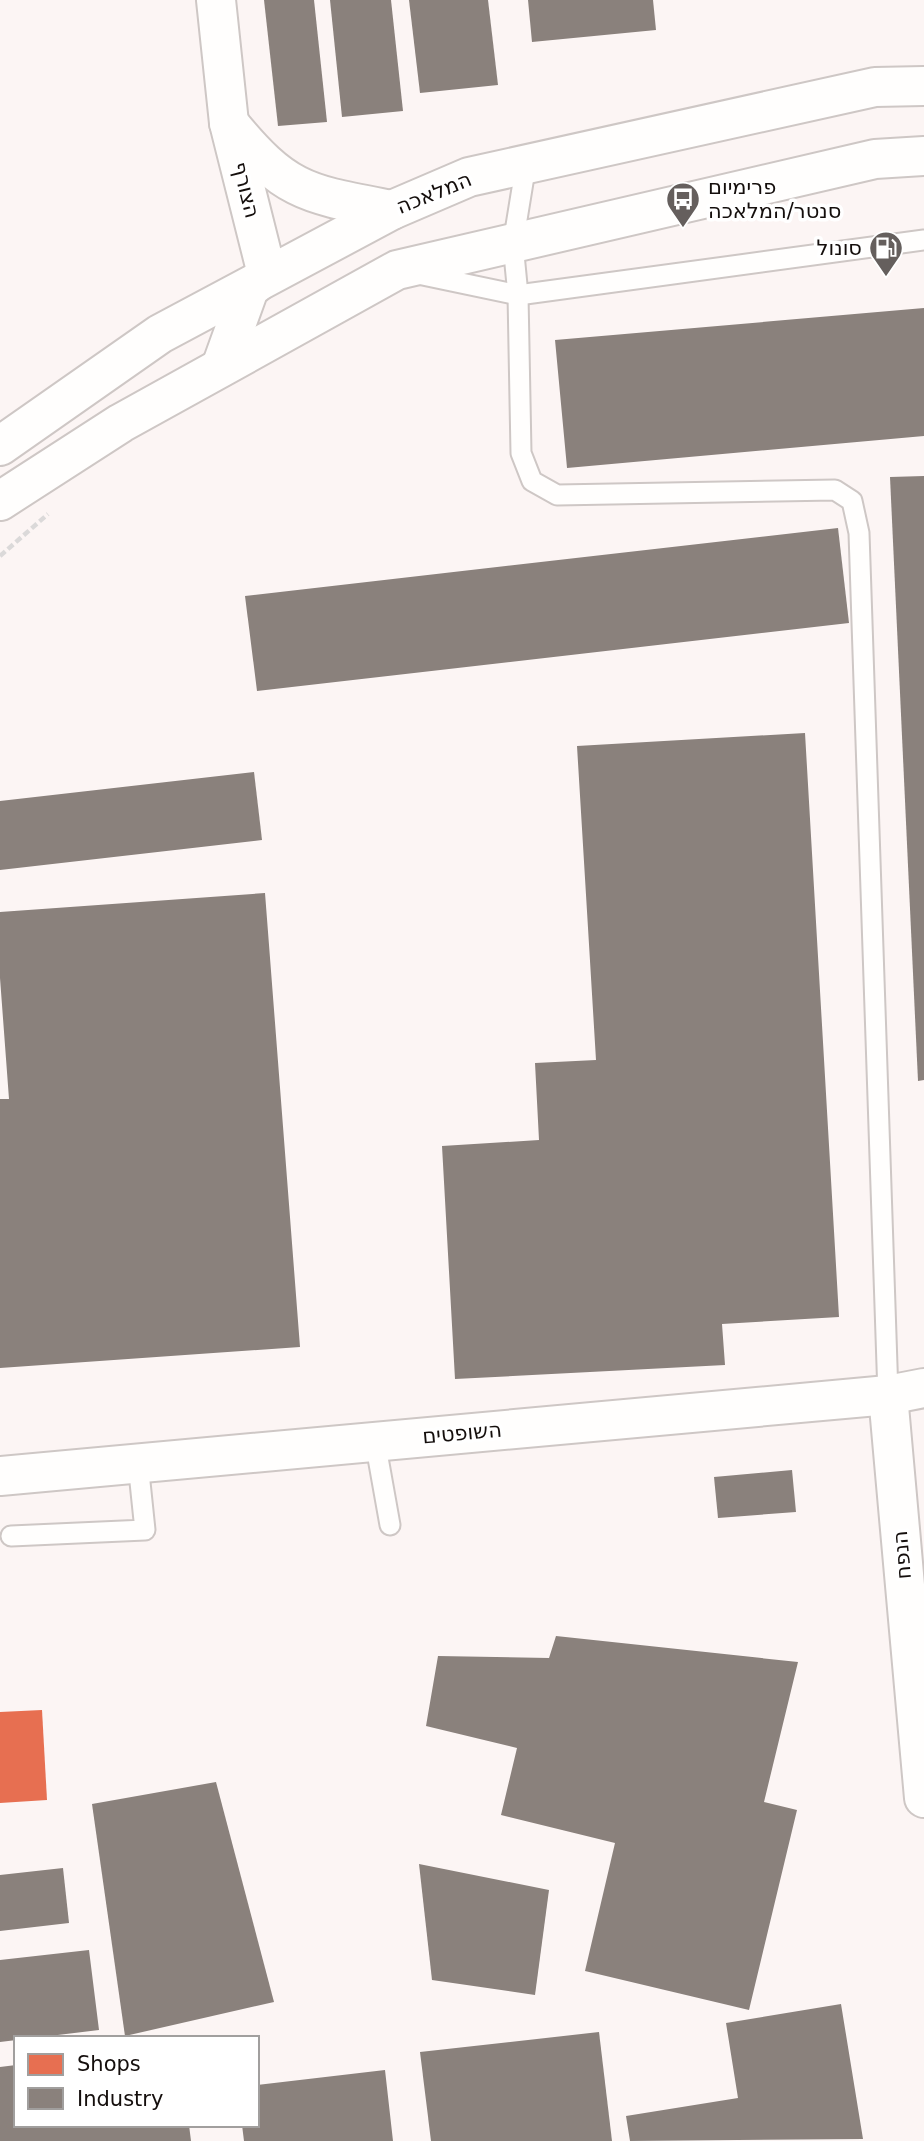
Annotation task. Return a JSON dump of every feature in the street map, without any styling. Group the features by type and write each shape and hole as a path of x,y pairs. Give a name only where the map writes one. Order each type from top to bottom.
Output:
{"main road":[{"name":"הצורף","path":"216,0 229,123 267,274"},
{"name":"המלאכה","path":"0,446 160,334 267,274 392,210 470,177 875,87 924,86"},
{"path":"229,123 256,157 277,176 303,191 392,210"},
{"path":"0,501 121,423 397,270 875,159 924,156"},
{"path":"221,367 249,289 267,274"},
{"name":"השופטים","path":"0,1476 906,1392"},
{"name":"הנפח","path":"906,1392 924,1798"}],"lane":[{"path":"526,164 513,244 518,295 521,453 532,481 557,495 835,490 852,501 859,533 906,1392"},
{"path":"397,270 518,295 924,240"},
{"path":"375,1441 390,1525"},
{"path":"11,1536 145,1530 138,1463"}],"building: Shops":[{"path":"42,1710 47,1800 0,1803 0,1712"}],"building: Industry":[{"path":"264,0 314,0 327,122 278,126"},
{"path":"330,0 391,0 403,111 342,117"},
{"path":"409,0 488,0 498,85 420,93"},
{"path":"528,0 653,0 656,30 532,42"},
{"path":"924,308 924,436 567,468 555,340"},
{"path":"924,476 924,1080 918,1081 890,477"},
{"path":"838,528 849,623 257,691 245,596"},
{"path":"805,733 839,1317 722,1324 725,1365 455,1379 442,1146 539,1140 535,1063 596,1060 577,746"},
{"path":"254,772 262,840 0,870 0,801"},
{"path":"265,893 300,1347 0,1368 0,1099 9,1099 0,978 0,912"},
{"path":"792,1470 796,1512 718,1518 714,1477"},
{"path":"556,1636 798,1662 764,1802 797,1810 749,2010 585,1971 615,1843 501,1815 517,1748 426,1726 438,1656 549,1658"},
{"path":"216,1782 274,2002 125,2036 92,1804"},
{"path":"419,1864 549,1890 535,1995 432,1980"},
{"path":"63,1868 69,1923 0,1931 0,1875"},
{"path":"89,1950 99,2030 50,2036 14,2036 14,2040 0,2042 0,1960"},
{"path":"841,2004 863,2139 630,2141 626,2116 738,2098 726,2023"},
{"path":"599,2032 612,2141 431,2141 420,2052"},
{"path":"14,2065 14,2127 189,2127 191,2141 0,2141 0,2067"},
{"path":"385,2070 393,2141 244,2141 242,2127 259,2127 259,2085"}],"place":[{"name":"פרימיום סנטר/המלאכה","path":"683,229"},
{"name":"סונול","path":"886,278"}]}
